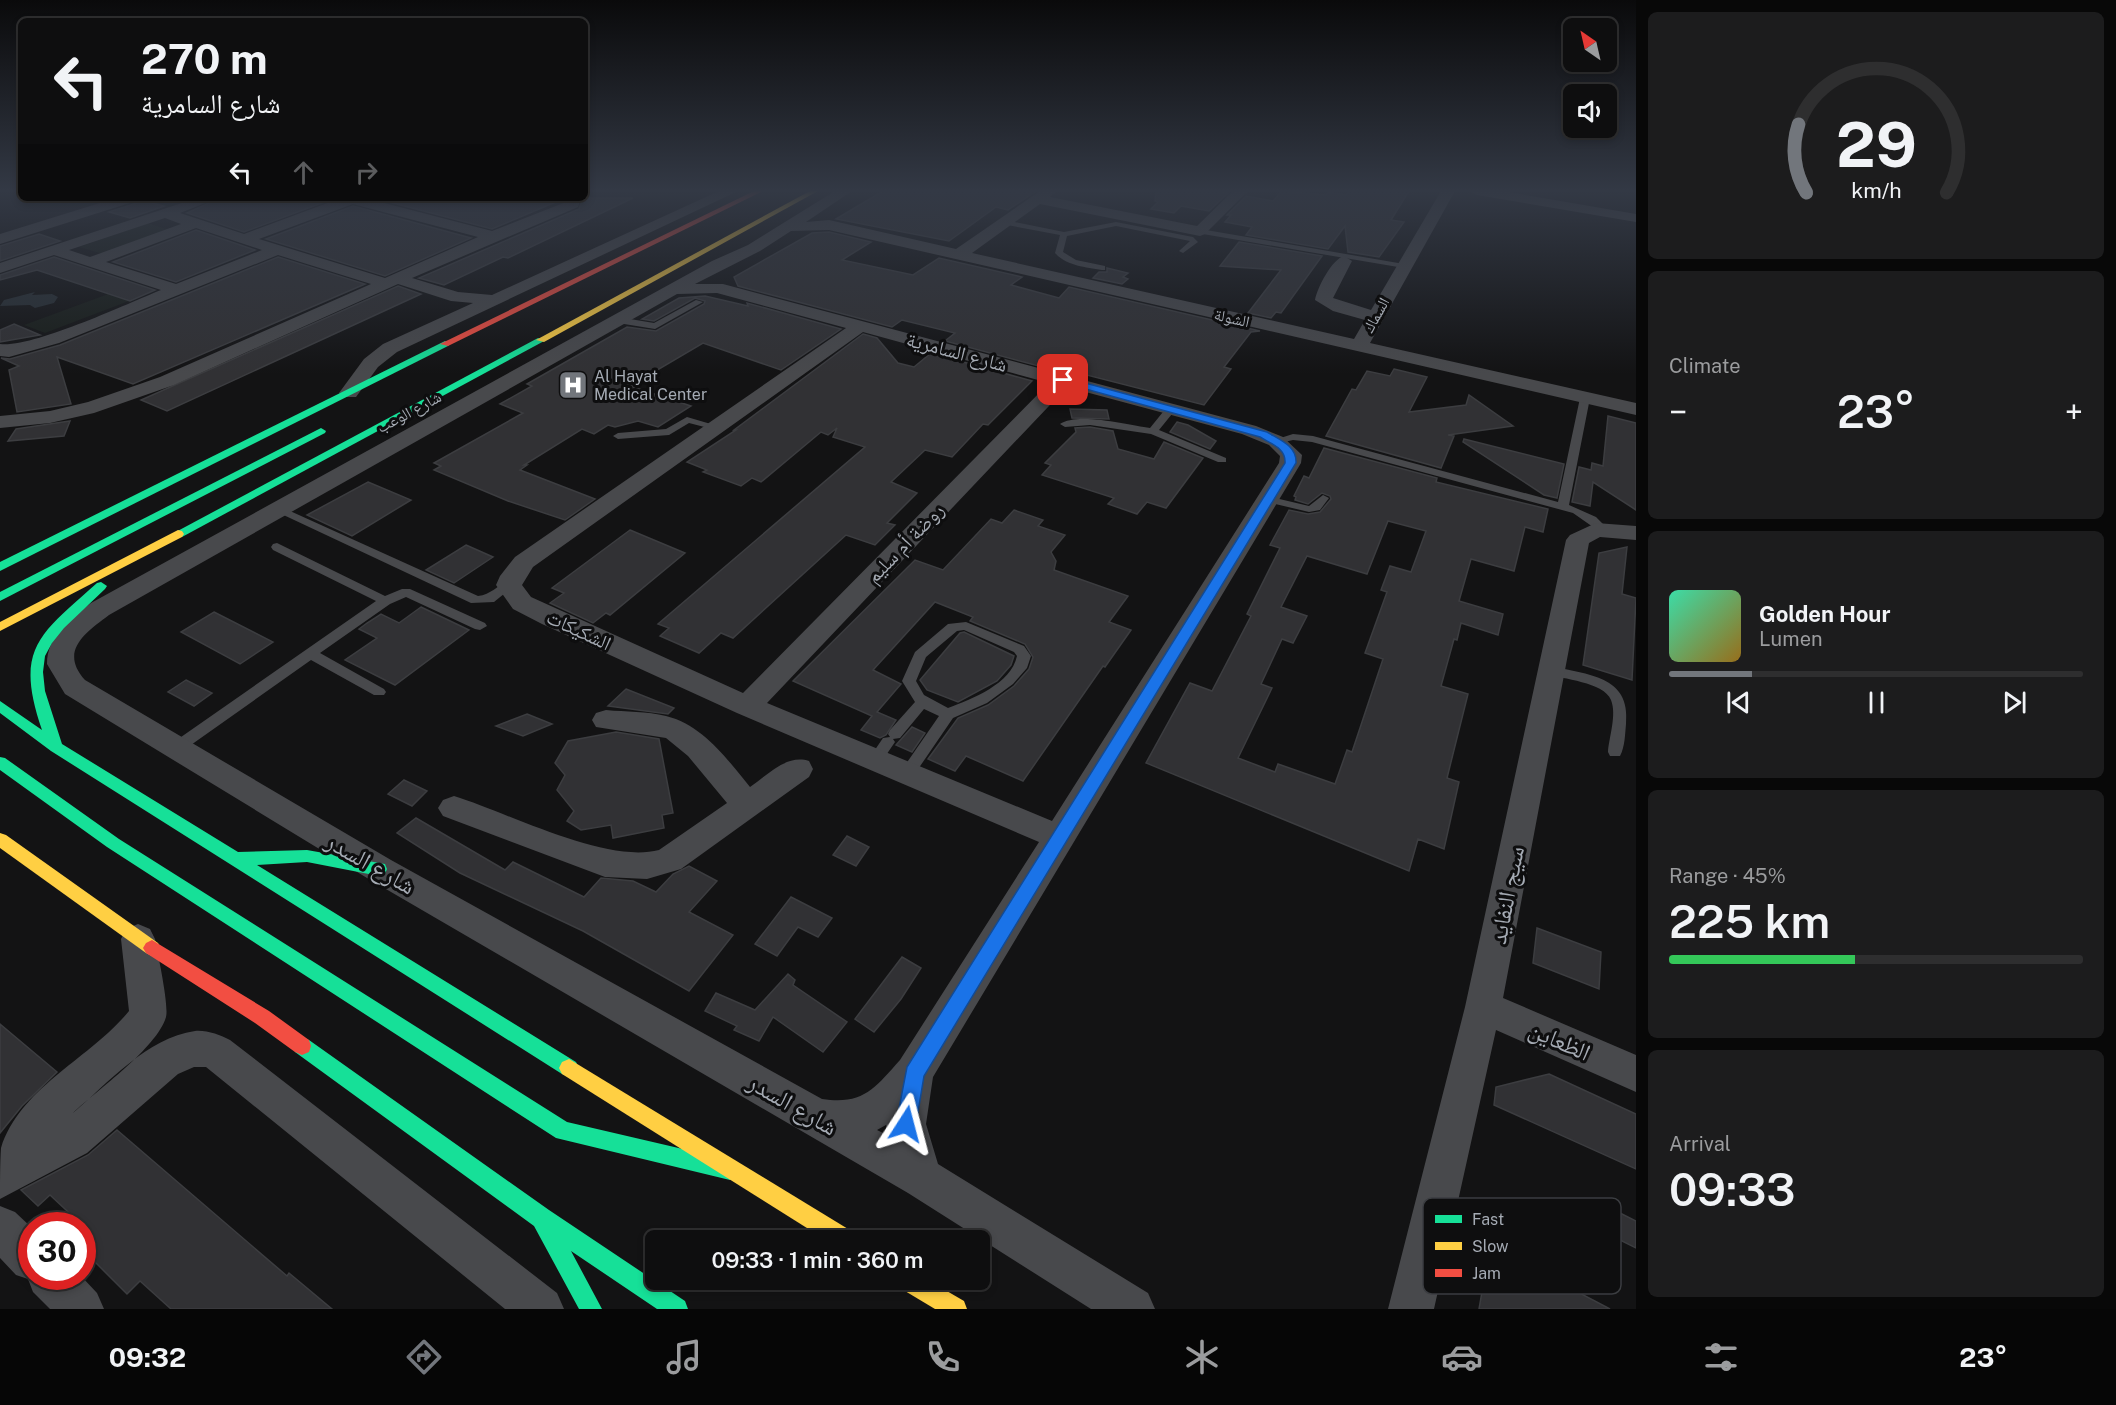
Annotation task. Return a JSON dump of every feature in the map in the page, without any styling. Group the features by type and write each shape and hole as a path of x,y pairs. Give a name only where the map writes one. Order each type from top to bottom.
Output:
{"main road":[{"path":"0,567 633,252"},
{"path":"592,289 634,264 645,252"},
{"name":"شارع الوعب","path":"0,627 363,437 707,252"},
{"path":"663,274 722,252"},
{"path":"363,437 396,428 450,404 483,397"},
{"path":"0,597 338,423"},
{"path":"0,550 131,501"},
{"path":"56,747 40,702 34,678 34,664 41,648 54,633 126,561"},
{"path":"0,706 56,747 234,860 829,1230"},
{"path":"0,762 113,843 564,1131 730,1170"},
{"path":"0,839 138,939 262,1017 541,1218 677,1309"},
{"path":"234,860 296,854 335,857 379,869"},
{"path":"541,1218 591,1309"},
{"path":"925,1290 956,1309"}],"street":[{"path":"0,268 47,252"},
{"path":"59,252 174,289"},
{"path":"90,262 117,252"},
{"path":"0,368 5,351 53,339 271,252"},
{"path":"284,252 388,283 457,297 495,300"},
{"path":"0,422 50,417 94,407 136,393 457,252"},
{"path":"350,393 382,353 495,300 588,252"},
{"name":"شارع الوعب","path":"483,397 672,290 706,288 749,252"},
{"name":"الشولة","path":"945,252 1636,409"},
{"path":"958,255 962,252"},
{"name":"السماك","path":"1359,346 1412,252"},
{"path":"1344,261 1325,292 1324,300 1339,307 1376,316"},
{"path":"388,283 438,307 450,314 453,320"},
{"name":"شارع السامرية","path":"706,288 1063,380 1249,430 1276,441"},
{"path":"509,585 512,576 524,562 860,326"},
{"name":"روضة أم سليم","path":"747,706 1063,380"},
{"name":"شارع السدر","path":"483,397 100,609 78,625 64,642 59,659 62,675 75,687 379,869 923,1178 1132,1309"},
{"path":"812,1114 835,1122 850,1121 864,1116 876,1110 897,1092 914,1073 1290,463 1291,455 1276,441"},
{"path":"1603,530 1636,534"},
{"name":"سيج النفايد","path":"1437,1198 1483,1007 1578,540 1586,534 1603,530"},
{"name":"الشكيكات","path":"509,585 522,603 551,618 747,706 811,756 886,745 907,774 1059,837"},
{"path":"606,720 668,727 681,734 719,769 746,804"},
{"path":"454,808 604,864 647,866 669,860 811,756"},
{"path":"6,1173 32,1132 50,1109 131,1038 148,1015 138,939"},
{"name":"الظعاين","path":"1483,1007 1636,1074"},
{"path":"6,1173 73,1139 133,1086 172,1057 195,1049 217,1052 542,1309"},
{"path":"914,1073 906,1124 923,1178"},
{"path":"0,1227 18,1245"},
{"name":"سيج النفايد","path":"1410,1309 1423,1255"},
{"path":"63,1290 81,1309"}],"lane":[{"path":"1059,252 1061,256 1070,261 1102,268"},
{"path":"1323,252 1404,266"},
{"path":"618,320 655,326 706,288"},
{"path":"1563,507 1585,398"},
{"path":"1153,431 1171,409"},
{"path":"618,436 669,432 687,420 716,427"},
{"path":"1065,424 1089,422 1153,431 1222,460"},
{"path":"1276,441 1293,437 1313,439 1563,507 1592,519 1603,530"},
{"path":"1268,499 1309,509 1316,508 1323,498"},
{"path":"279,509 476,600 490,599 509,585"},
{"path":"277,547 385,601"},
{"path":"176,748 385,601 406,592 480,626"},
{"path":"907,774 948,714 982,700 1008,681 1022,665 1024,656 1018,649 966,626 953,627 920,655 911,671 909,681 913,693 922,703 948,714"},
{"path":"310,654 379,692"},
{"path":"1551,670 1602,685 1613,692 1618,702 1615,752"},
{"path":"886,745 922,703"}],"shaded area":[{"path":"130,286 150,293 45,333 24,325"},
{"path":"35,292 32,295 52,294 58,297 54,303 35,308 30,305 0,306 4,300"}],"building":[{"path":"0,252 27,252 0,261"},
{"path":"139,252 250,252 176,282 113,262"},
{"path":"308,252 439,252 385,276"},
{"path":"479,252 520,252 508,258 503,257 444,285 419,278"},
{"path":"778,252 855,252 842,260 913,275 939,258 1022,277 1011,285 1059,298 1069,287 1260,331 1251,332 1224,367 1231,369 1204,405 1059,368 1056,358 1046,368 945,341 955,333 902,320 892,327 738,286 734,277"},
{"path":"1231,252 1299,252 1322,256 1281,313 1276,312 1271,318 1248,313 1281,270 1220,266"},
{"path":"1349,252 1383,252 1379,257"},
{"path":"54,257 155,290 130,301 37,270 0,280 0,275"},
{"path":"278,257 365,284 133,384 57,357 71,404 17,412 9,370 19,366 1,358 10,359 60,345"},
{"path":"1107,268 1128,273 1123,277 1128,279 1122,284 1093,278 1099,272 1107,272"},
{"path":"398,286 421,294 167,411 141,400"},
{"path":"705,296 748,306 747,303 841,329 781,370 703,343 630,386 691,406 658,427 638,421 615,427 608,425 594,434 582,429 524,465 527,465 520,470 595,499 565,520 508,501 434,470 441,466 434,463 523,413 500,404 532,386 527,384 627,327 656,331 704,304 705,301 695,298 654,321 642,319 679,298"},
{"path":"14,324 40,335 0,342 0,330"},
{"path":"863,334 877,338 898,363 914,367 931,353 1032,381 988,425 983,424 952,457 925,450 891,482 917,493 887,523 895,525 875,545 846,535 733,638 721,633 699,653 660,636 669,628 658,624 865,447 833,437 837,428 828,435 821,432 761,482 752,478 741,486 703,472 707,470 687,462 736,430 734,430"},
{"path":"1394,369 1427,377 1409,412 1466,405 1469,395 1513,426 1448,435 1454,436 1441,468 1326,436 1352,389 1356,390 1367,371 1390,376"},
{"path":"1070,409 1107,410 1109,419 1072,418"},
{"path":"1608,416 1636,423 1636,510 1593,482 1590,506 1572,502 1579,467 1591,470 1592,463 1603,466"},
{"path":"70,421 64,436 8,441 16,429"},
{"path":"1177,422 1188,425 1216,441 1210,449 1170,432"},
{"path":"1090,427 1113,431 1118,449 1154,459 1164,442 1203,458 1166,508 1147,502 1137,514 1108,504 1114,498 1042,475 1051,465 1045,463 1076,432 1075,428"},
{"path":"1464,439 1564,464 1557,498 1544,495 1463,442"},
{"path":"1324,448 1437,478 1436,482 1548,509 1543,532 1525,527 1514,571 1471,559 1459,601 1503,614 1498,635 1461,623 1457,640 1454,639 1441,686 1468,694 1447,778 1459,782 1444,849 1418,839 1409,871 1146,763 1190,683 1212,691 1251,616 1247,614 1280,548 1270,545 1289,510 1308,514 1320,512 1331,499 1330,496 1322,493 1308,504 1295,500 1294,496 1304,476 1309,478","holes":["1388,521 1426,531 1411,572 1390,566 1381,590 1387,592 1365,653 1383,659 1352,752 1347,750 1335,784 1278,764 1275,772 1238,758 1272,688 1261,684 1282,639 1293,643 1307,616 1281,607 1307,556 1367,574"]},
{"path":"368,482 411,500 352,536 307,515"},
{"path":"1014,510 1043,520 1038,526 1065,535 1051,552 1056,561 1054,570 1128,596 1109,622 1131,630 1105,667 1103,666 1023,781 966,756 955,771 928,759 958,718 988,705 1014,686 1029,669 1033,657 1025,644 970,621 973,617 935,602 873,670 901,684 877,712 896,720 886,735 880,738 861,730 872,716 793,681 915,560 943,570 991,519 1002,523"},
{"path":"630,530 685,553 610,615 606,613 593,623 550,603 564,593 552,588"},
{"path":"466,545 493,557 454,583 426,570"},
{"path":"1627,547 1622,594 1636,598 1632,680 1583,665 1599,553"},
{"path":"421,607 469,630 395,685 345,660 377,638 359,629 367,623 381,614 399,623"},
{"path":"214,612 273,642 240,664 181,632"},
{"path":"964,632 1014,656 1011,665 997,681 958,702 927,690 920,680 960,633"},
{"path":"186,680 212,693 194,706 168,692"},
{"path":"626,689 674,708 668,714 608,706"},
{"path":"527,714 552,724 523,736 496,726"},
{"path":"912,727 925,733 912,752 896,745"},
{"path":"616,732 659,739 673,813 662,815 664,828 613,838 611,825 581,830 567,821 574,811 557,790 565,775 555,763 568,741"},
{"path":"404,780 427,791 412,806 388,794"},
{"path":"416,818 505,870 513,862 584,897 601,878 633,881 656,892 673,874 689,866 717,881 689,912 733,935 689,991 583,931 460,873 397,833"},
{"path":"847,836 869,847 856,866 833,855"},
{"path":"791,897 832,918 818,937 798,927 777,956 755,944"},
{"path":"1537,928 1601,952 1599,989 1533,963"},
{"path":"902,957 921,968 901,999 874,1032 855,1019"},
{"path":"788,974 795,980 793,985 847,1022 823,1052 773,1017 759,1041 734,1030 737,1026 705,1011 716,993 755,1010"},
{"path":"0,1024 57,1072 22,1106 0,1133"},
{"path":"1549,1074 1636,1114 1636,1169 1494,1105 1496,1087"},
{"path":"117,1130 287,1276 289,1273 332,1309 171,1309 140,1281 127,1294 96,1263 96,1212 68,1212 50,1195 38,1206 21,1190 88,1155"},
{"path":"1621,1214 1636,1221 1636,1248 1621,1240"},
{"path":"1482,1294 1581,1294 1610,1309 1479,1309"}],"traffic: fast":[{"path":"178,534 541,340"},
{"path":"0,567 445,344"},
{"path":"0,597 321,431"},
{"path":"56,747 38,691 36,672 38,656 59,625 101,586"},
{"path":"0,706 56,747 569,1068"},
{"path":"0,762 113,843 563,1131 730,1170"},
{"path":"233,859 307,856 379,869"},
{"path":"302,1046 541,1218 677,1309"},
{"path":"543,1222 591,1309"}],"traffic: slow":[{"path":"541,340 703,252"},
{"path":"0,627 178,534"},
{"path":"0,839 152,948"},
{"path":"569,1068 829,1230"},
{"path":"925,1290 956,1309"}],"traffic: jam":[{"path":"445,344 634,252"},
{"path":"152,948 262,1017 302,1046"}],"place":[{"name":"Al Hayat Medical Center","path":"573,385"}],"route":[{"path":"906,1124 914,1073 1290,463 1291,455 1286,448 1263,435 1063,380"}]}
